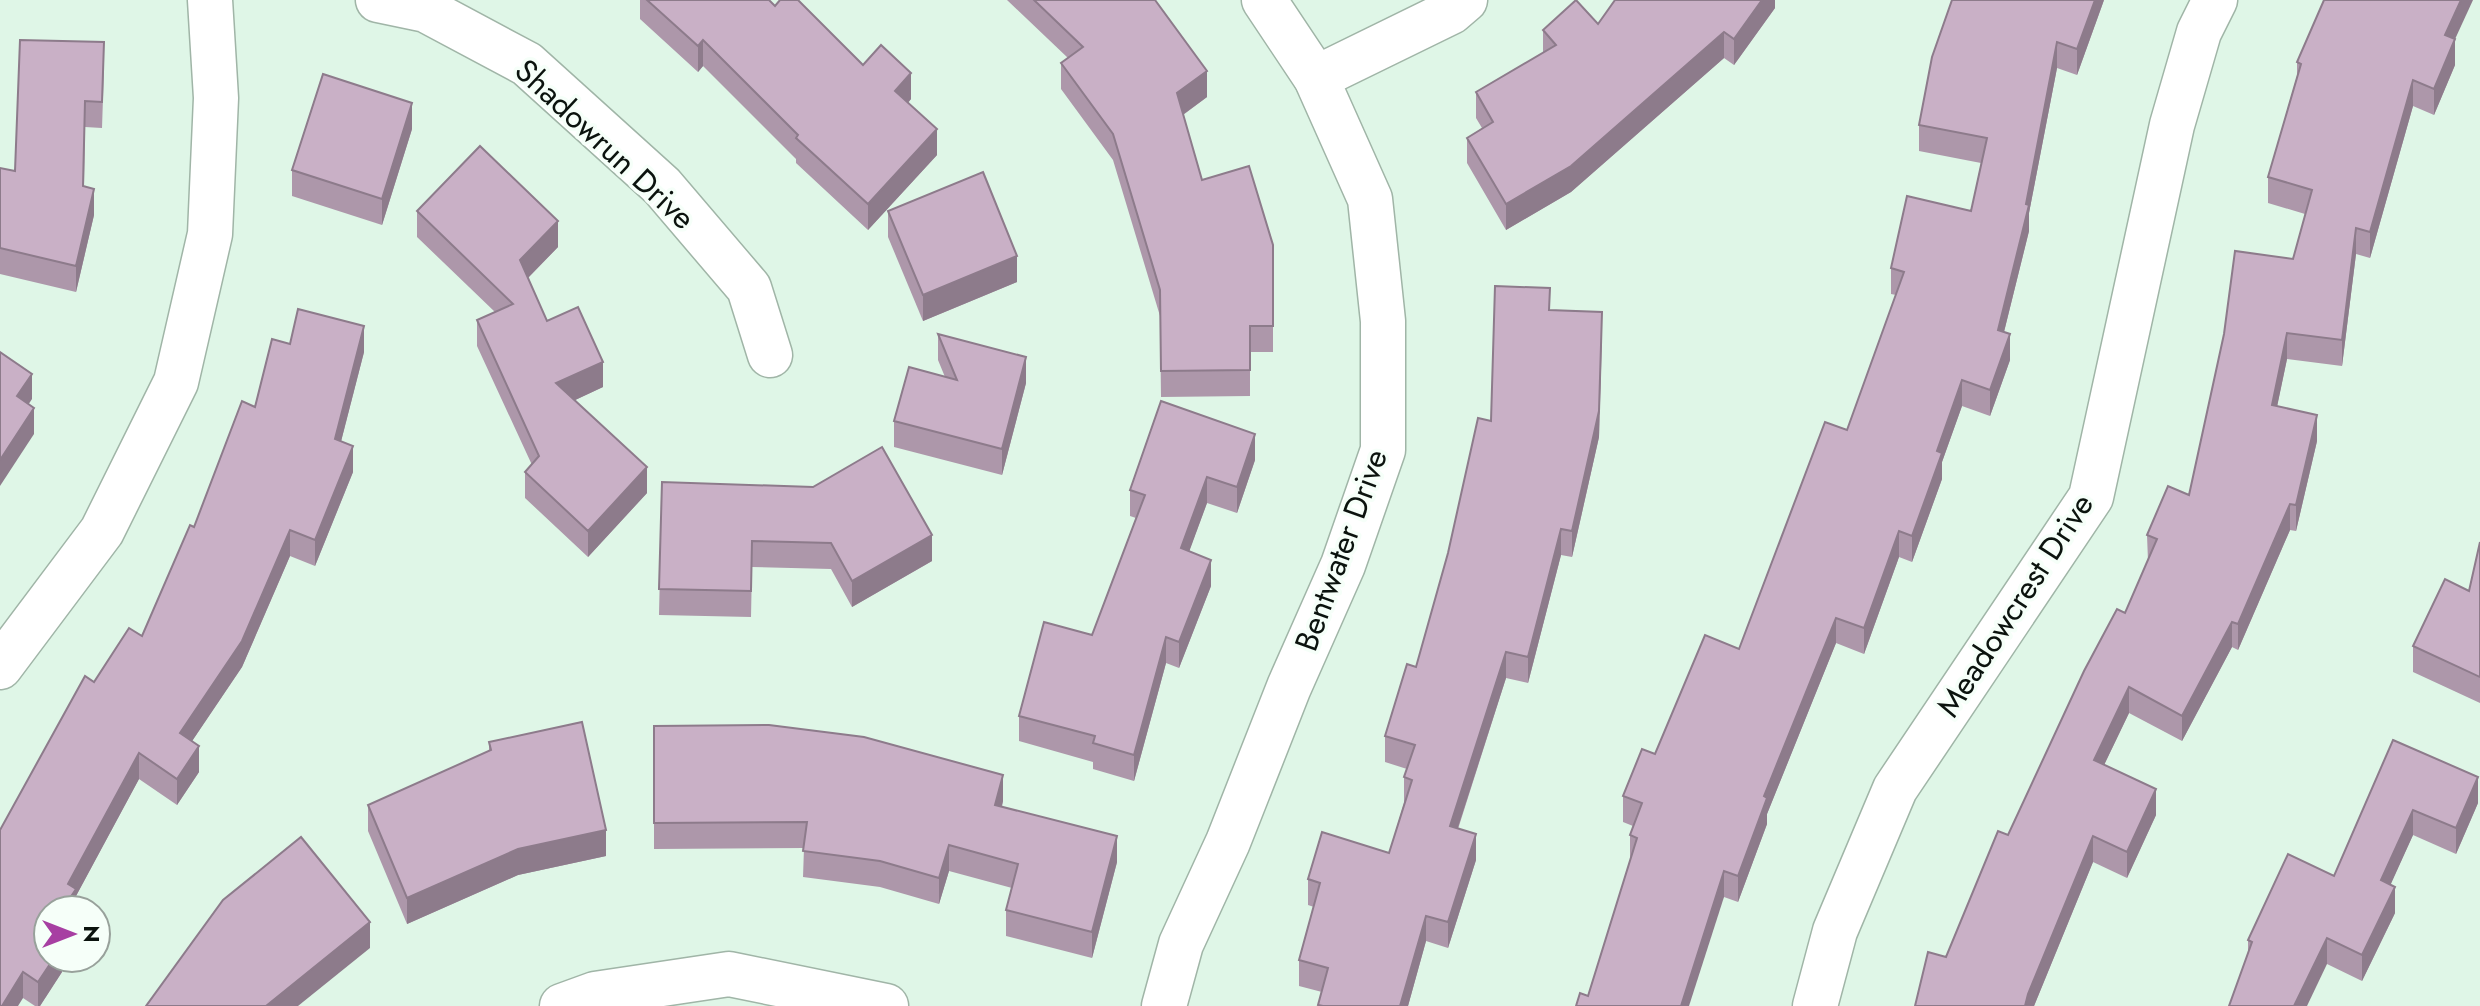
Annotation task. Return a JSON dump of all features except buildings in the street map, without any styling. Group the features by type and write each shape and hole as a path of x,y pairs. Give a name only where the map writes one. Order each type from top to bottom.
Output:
{"street":[{"path":"0,667 102,531 176,382 210,234 216,98 210,0"},
{"name":"Shadowrun Drive","path":"378,0 426,10 527,64 662,186 749,288 770,355"},
{"name":"Bentwater Drive","path":"1164,1006 1181,944 1228,842 1289,687 1343,565 1383,450 1383,321 1370,199 1316,78 1264,0"},
{"path":"1316,78 1451,12 1465,0"},
{"name":"Meadowcrest Drive","path":"1815,1006 1835,931 1895,789 2091,497 2172,125 2199,32 2215,0"},
{"path":"562,1006 595,994 729,974 886,1006"}]}
